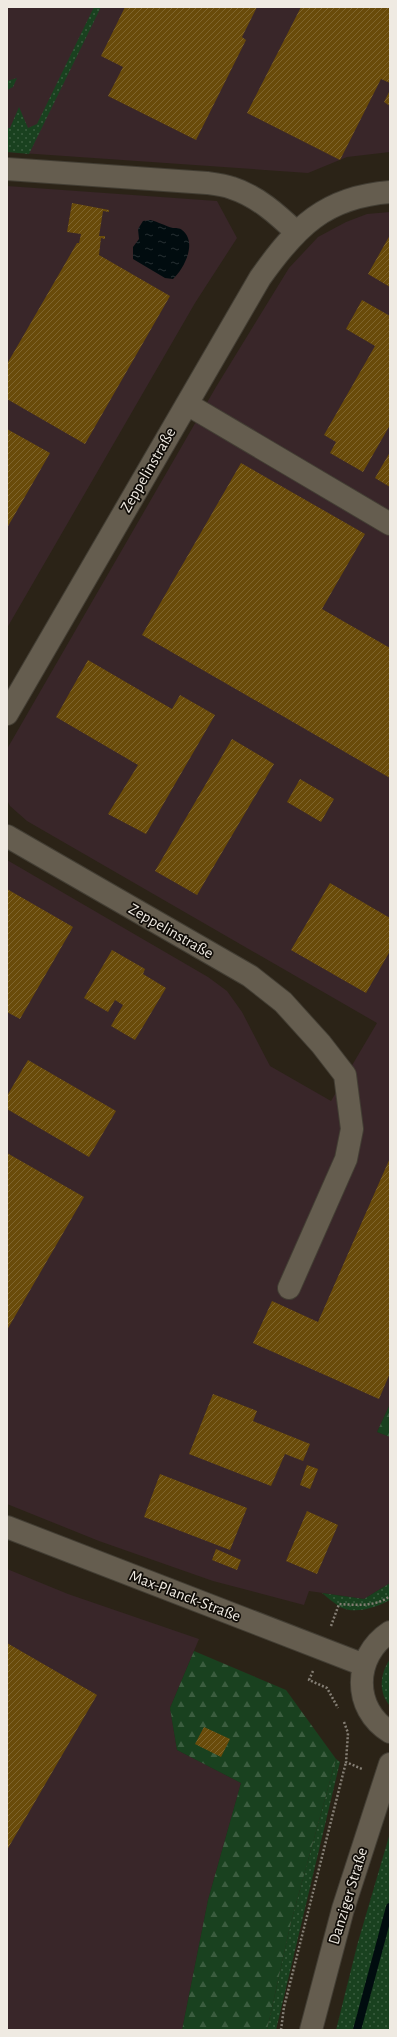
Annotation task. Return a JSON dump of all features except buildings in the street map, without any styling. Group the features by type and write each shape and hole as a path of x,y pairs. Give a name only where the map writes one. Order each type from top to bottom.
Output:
{"street":[{"path":"7,170 207,183 232,188 253,198 275,212 296,232"},
{"name":"Zeppelinstraße","path":"7,714 260,278 276,254 296,232 320,214 345,200 366,194 390,192"},
{"path":"187,404 390,524"},
{"name":"Zeppelinstraße","path":"7,836 250,976 283,1002 321,1044 345,1075 352,1129 346,1159 289,1288"},
{"name":"Max-Planck-Straße","path":"7,1527 364,1665"},
{"path":"390,1632 381,1638 371,1650 364,1665 361,1677 362,1690 370,1714 390,1732"},
{"name":"Danziger Straße","path":"311,2030 343,1909 387,1772"}],"path":[{"path":"309,1680 327,1688 340,1713"},
{"path":"281,2030 284,2007 346,1762 348,1733 343,1720"},
{"path":"346,1762 387,1772"}],"shaded area":[{"path":"7,7 390,7 390,152 347,157 308,173 7,152"},
{"path":"7,186 217,201 237,238 195,303 7,628"},
{"path":"390,212 390,1404 377,1432 390,1437 390,1583 364,1599 309,1591 304,1605 213,1581 99,1541 7,1504 7,860 208,977 227,991 242,1012 270,1066 331,1101 377,1023 27,821 10,806 7,800 7,749 216,387 289,268 318,237 346,222 367,214"},
{"path":"7,1569 68,1594 199,1639 170,1708 177,1750 241,1783 208,1900 182,2030 7,2030"}],"green space":[{"path":"94,7 101,7 29,154 7,152 7,128 10,128 19,107 28,128 37,124"},
{"path":"17,78 13,87 7,90 7,81"},
{"path":"390,1404 390,1437 377,1432"},
{"path":"390,1583 390,1600 366,1609 352,1610 340,1607 322,1593 364,1599"},
{"path":"194,1651 286,1690 336,1759 291,1922 267,2030 182,2030 208,1900 241,1783 177,1750 170,1708"},
{"path":"390,1659 390,1706 386,1701 382,1689 382,1677"},
{"path":"336,1759 340,1762 276,2030 267,2030 291,1922"},
{"path":"390,1833 390,2030 336,2030 358,1942"}],"water":[{"path":"150,220 180,229 187,235 189,241 188,255 181,269 173,279 165,278 133,259 133,247 139,239 138,229 143,221"}],"waterway":[{"path":"357,2030 390,1907"}]}
